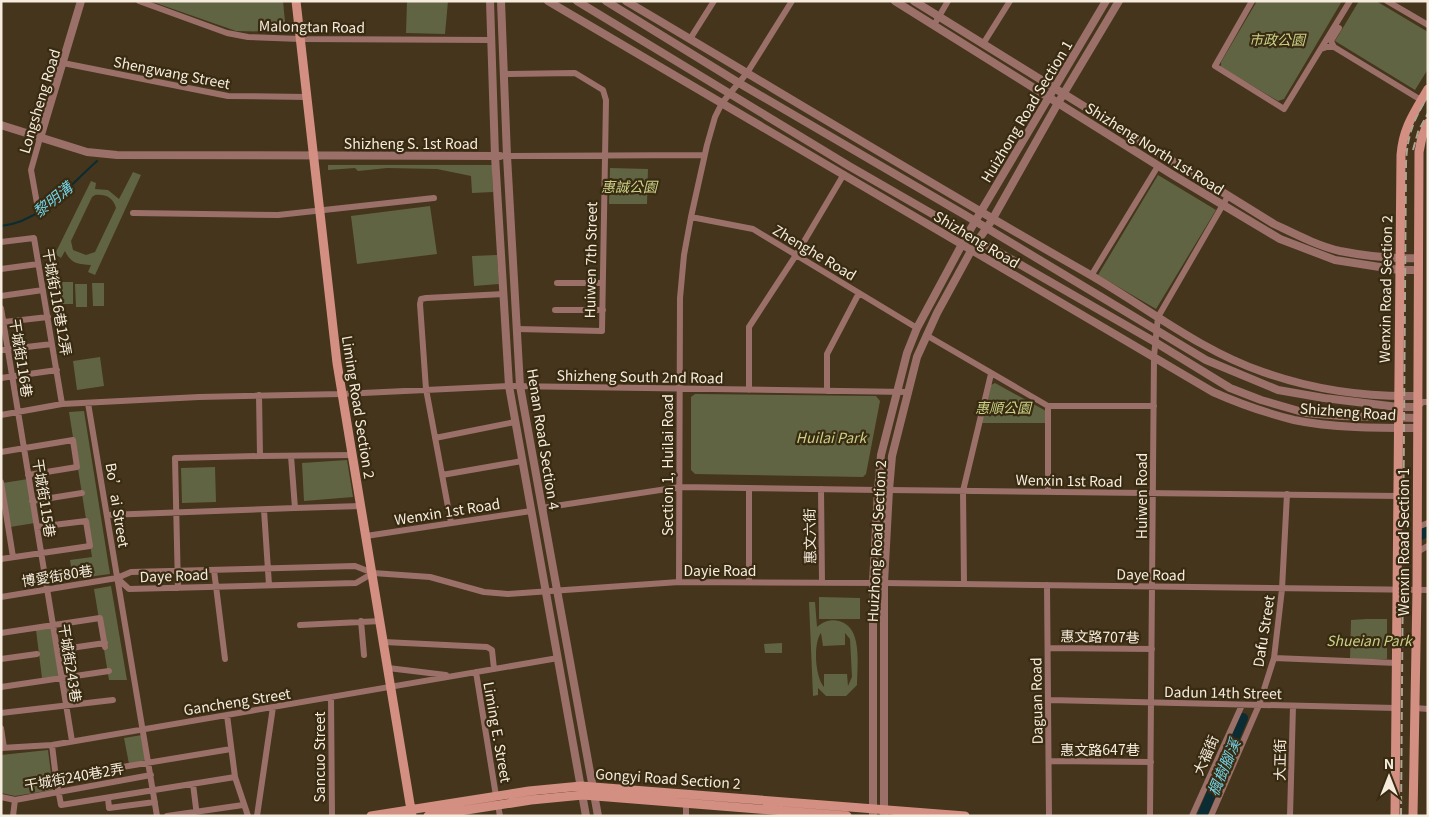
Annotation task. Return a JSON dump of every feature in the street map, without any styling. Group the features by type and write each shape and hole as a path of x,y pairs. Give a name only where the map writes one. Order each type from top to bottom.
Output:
{"main road":[{"name":"Liming Road Section 2","path":"296,1 337,362 411,813"},
{"name":"Wenxin Road Section 2","path":"1398,496 1399,270 1402,140 1407,125 1428,89"},
{"path":"1417,423 1421,402 1418,270 1419,152 1425,138 1428,123"},
{"name":"Wenxin Road Section 1","path":"1412,816 1416,708 1417,423"},
{"name":"Wenxin Road Section 1","path":"1395,816 1398,496"},
{"name":"Gongyi Road Section 2","path":"428,816 497,801 529,791 582,790 873,812 965,816"},
{"name":"Gongyi Road Section 2","path":"594,791 749,812 847,816"},
{"name":"Gongyi Road Section 2","path":"371,816 411,813 497,801"}],"street":[{"name":"Longsheng Road","path":"38,209 31,170 81,1"},
{"name":"Malongtan Road","path":"139,1 227,33 248,37 491,40"},
{"name":"Henan Road Section 4","path":"490,1 496,156 509,386 586,816"},
{"name":"Henan Road Section 4","path":"501,1 507,156 520,386 598,816"},
{"name":"Shizheng Road","path":"548,1 1213,392 1245,406 1319,424 1417,423"},
{"name":"Shizheng Road","path":"577,1 975,221 1206,360 1278,390 1398,407 1421,402"},
{"name":"Shizheng Road","path":"606,1 857,171 1155,342 1230,388 1306,413 1398,423"},
{"name":"Shizheng Road","path":"626,1 1213,350 1262,372 1302,384 1365,394 1398,396 1421,402"},
{"path":"690,39 714,1"},
{"name":"Section 1, Huilai Road","path":"679,582 680,298 684,255 691,217 704,156 715,117 722,103 747,73 792,1"},
{"name":"Shizheng North 1st Road","path":"895,1 1158,166 1280,238 1335,260 1399,270 1418,270"},
{"name":"Shizheng North 1st Road","path":"914,1 1274,224 1339,251 1400,258 1418,258"},
{"path":"934,25 948,1"},
{"path":"983,44 1010,1"},
{"name":"Huizhong Road Section 1","path":"967,234 1106,1"},
{"name":"Huizhong Road Section 1","path":"986,229 1058,103 1120,1"},
{"path":"1334,48 1332,40 1350,1"},
{"path":"1251,3 1215,66 1284,109 1321,49 1354,1"},
{"path":"1388,1 1428,25"},
{"path":"1321,49 1327,47 1334,48 1421,100"},
{"name":"Shengwang Street","path":"64,63 228,96 307,97"},
{"name":"Huiwen 7th Street","path":"504,74 575,73 603,90 606,100 602,331 517,329"},
{"name":"Shizheng S. 1st Road","path":"1,125 87,152 117,155 704,156"},
{"path":"1091,276 1158,166"},
{"path":"749,390 749,327 796,255 844,174"},
{"name":"Huiwen Road","path":"1150,816 1154,356 1156,329 1158,317 1228,196"},
{"path":"133,212 278,215 434,198"},
{"name":"Zhenghe Road","path":"691,217 752,229 918,328"},
{"name":"Huizhong Road Section 2","path":"884,812 884,582 892,456 917,357 926,335 972,249 986,229"},
{"name":"Huizhong Road Section 2","path":"873,812 873,582 881,455 907,353 967,234"},
{"name":"干城街116巷12弄","path":"1,242 34,238 62,404"},
{"path":"1,269 38,264"},
{"path":"557,283 602,283"},
{"path":"1,296 43,290"},
{"path":"827,391 827,354 859,293"},
{"path":"451,523 426,389 420,304 421,300 504,294"},
{"name":"干城街116巷","path":"1,308 4,322 4,350 12,377 18,412"},
{"path":"555,310 602,310"},
{"path":"4,322 48,317"},
{"path":"926,335 1048,406 1154,406"},
{"path":"4,350 52,344"},
{"path":"1,378 57,370"},
{"path":"964,584 964,491 991,374"},
{"name":"Shizheng South 2nd Road","path":"342,394 509,386 908,392"},
{"path":"1,415 62,404 259,395 342,394"},
{"path":"259,395 260,456"},
{"name":"Bo’ai Street","path":"88,403 157,816"},
{"path":"1048,406 1048,492"},
{"name":"干城街115巷","path":"18,412 47,589"},
{"path":"435,438 515,422"},
{"path":"1,452 73,440 78,467 28,475"},
{"path":"178,588 175,458 353,455"},
{"path":"291,456 295,508"},
{"path":"442,475 522,461"},
{"path":"1,482 13,557"},
{"path":"542,508 680,487 878,490"},
{"path":"749,488 749,582"},
{"name":"惠文六街","path":"821,489 822,582"},
{"name":"Wenxin 1st Road","path":"889,490 1398,496"},
{"path":"32,501 82,493"},
{"name":"Dafu Street","path":"1211,816 1259,705 1274,658 1282,588 1287,494"},
{"path":"107,515 361,506"},
{"path":"264,510 269,585"},
{"name":"Wenxin 1st Road","path":"366,536 531,511"},
{"path":"1,559 90,546 86,520 37,528"},
{"path":"1417,527 1428,523"},
{"path":"1417,552 1428,546"},
{"name":"Daye Road","path":"372,573 356,582 129,589 117,578 131,572 355,566 372,573 430,578 484,592 508,594 557,591"},
{"path":"214,570 225,659"},
{"name":"博愛街80巷","path":"1,597 117,578"},
{"name":"Dayie Road","path":"557,591 679,582 884,582"},
{"name":"Daye Road","path":"884,582 1417,590"},
{"name":"Daguan Road","path":"1047,585 1049,816"},
{"name":"干城街243巷","path":"47,589 72,742"},
{"path":"1417,590 1428,590"},
{"path":"1,633 100,618 105,645 57,650"},
{"path":"361,621 364,655"},
{"path":"300,624 381,621"},
{"path":"384,642 487,648 492,650 494,669"},
{"name":"惠文路707巷","path":"1048,648 1152,649"},
{"path":"1,659 37,654"},
{"name":"Gancheng Street","path":"3,748 72,742 558,658"},
{"path":"1274,658 1397,663"},
{"path":"388,668 454,676"},
{"path":"1,687 109,671"},
{"name":"Liming E. Street","path":"476,672 500,816"},
{"name":"Sancuo Street","path":"331,697 332,816"},
{"path":"1,713 66,707 113,700"},
{"name":"Dadun 14th Street","path":"1049,700 1396,708"},
{"name":"大福街","path":"1192,816 1242,705"},
{"name":"大正街","path":"1290,816 1293,706"},
{"path":"257,816 272,708"},
{"path":"1416,708 1428,709"},
{"path":"226,715 236,777 248,816"},
{"path":"1,728 3,748"},
{"path":"52,745 61,806 236,777"},
{"path":"56,778 232,749"},
{"name":"惠文路647巷","path":"1049,761 1151,762"},
{"name":"干城街240巷2弄","path":"1,797 16,800 151,775"},
{"path":"193,784 196,813"},
{"path":"108,798 110,812 155,802"},
{"path":"13,816 16,800"},
{"path":"686,802 686,816"},
{"path":"167,816 196,813 243,804"}],"green space":[{"path":"150,1 283,1 286,32 236,31"},
{"path":"407,1 448,1 445,34 406,33"},
{"name":"市政公園","path":"1257,1 1342,1 1284,99 1278,101 1221,67 1221,62"},
{"name":"市政公園","path":"1359,1 1376,1 1428,32 1428,69 1415,90 1335,41"},
{"path":"328,165 492,165 493,192 472,193 471,176 437,169 387,168 358,171 355,168 328,170"},
{"name":"惠誠公園","path":"610,168 648,169 647,204 609,204"},
{"path":"133,172 141,175 95,275 88,272 91,265 75,262 70,259 65,251 61,258 55,254 91,181 96,183 95,189 108,190 119,199","holes":["99,195 111,199 116,208 95,252 86,255 73,250 71,241 92,197"]},
{"path":"1158,175 1216,210 1156,309 1098,275"},
{"path":"430,206 437,254 357,264 351,216"},
{"path":"497,255 499,284 474,286 472,256"},
{"path":"62,282 73,282 73,304 62,304"},
{"path":"92,283 104,283 104,306 93,306"},
{"path":"75,284 87,284 87,307 76,307"},
{"path":"100,357 104,386 77,390 73,361"},
{"name":"惠順公園","path":"995,383 1046,411 1046,423 982,423 991,385"},
{"name":"Huilai Park","path":"695,394 876,396 880,401 866,474 863,477 695,474 691,470 691,397"},
{"path":"84,411 110,574 73,579 70,560 92,557 69,412"},
{"path":"347,460 353,497 304,501 302,463"},
{"path":"215,467 216,502 182,503 181,468"},
{"path":"28,479 35,523 10,527 3,483"},
{"path":"111,586 127,680 109,680 94,589"},
{"path":"819,597 860,598 860,619 819,619"},
{"path":"809,602 815,602 817,627 824,622 833,620 847,625 855,639 858,658 857,685 846,696 826,696 818,688 818,695 813,696","holes":["821,633 823,646 845,645 845,633 850,639 852,677 848,686 847,674 824,674 824,687 819,676 816,660 818,638"]},
{"name":"Shueian Park","path":"1387,619 1387,659 1350,659 1351,620"},
{"path":"51,628 59,676 42,678 36,630"},
{"path":"782,643 782,653 765,653 764,644"},
{"path":"76,678 80,703 67,705 63,680"},
{"path":"142,735 147,760 129,764 124,738"},
{"path":"48,750 53,790 15,796 1,793 1,755"}],"waterway":[{"name":"黎明溝","path":"1,226 29,218 42,210 97,161"},
{"name":"楓樹腳溪","path":"1421,535 1428,531"},
{"name":"楓樹腳溪","path":"1202,816 1243,718"}],"railway":[{"path":"1401,816 1406,163 1412,128 1428,96"},
{"path":"1413,150 1418,132 1428,113"}]}
